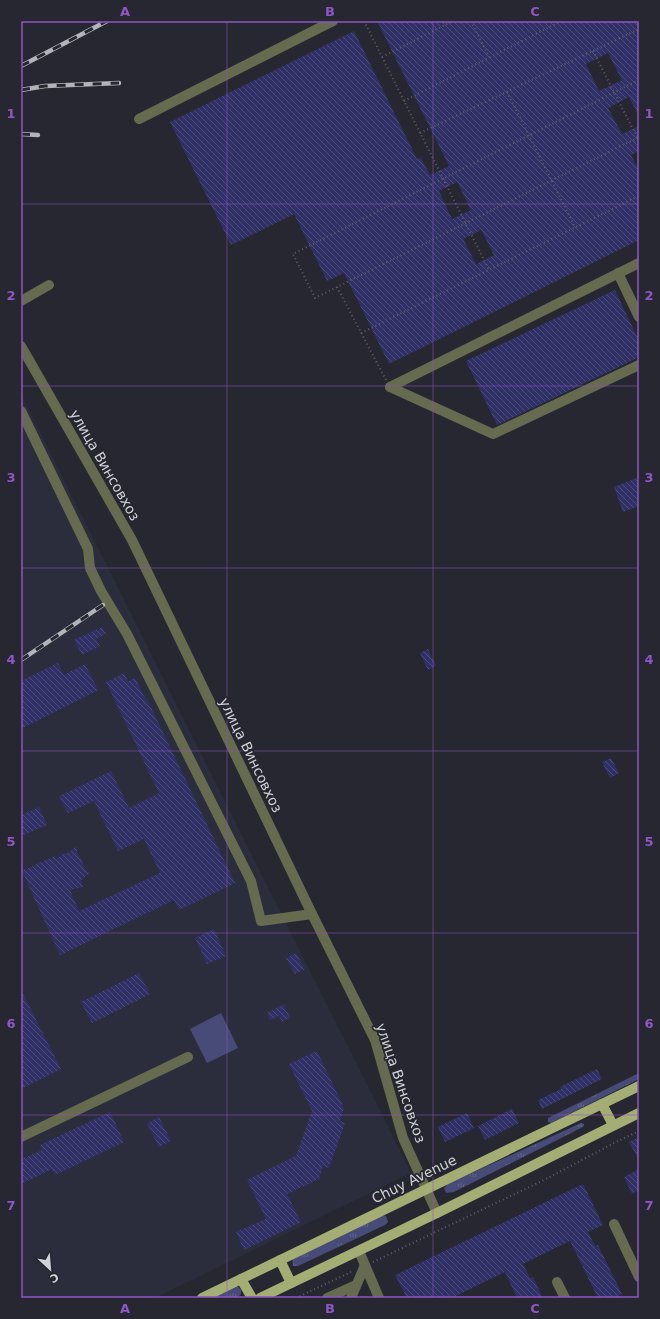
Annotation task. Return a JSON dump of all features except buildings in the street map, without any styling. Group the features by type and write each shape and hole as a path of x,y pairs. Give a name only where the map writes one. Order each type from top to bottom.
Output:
{"main road":[{"name":"Chuy Avenue","path":"202,1298 639,1086"},
{"path":"602,1104 613,1126"},
{"path":"260,1298 437,1213 639,1113"},
{"path":"280,1260 291,1283"},
{"path":"241,1279 252,1298"}],"street":[{"path":"139,119 333,21"},
{"path":"390,387 639,263"},
{"path":"618,273 639,317"},
{"path":"21,301 49,285"},
{"name":"улица Винсовхоз","path":"21,346 132,540 312,914 375,1040 403,1138 437,1213"},
{"path":"390,387 493,434 639,365"},
{"path":"21,411 88,549 90,568 101,591 127,634 251,881 261,921 312,914"},
{"path":"21,1137 188,1057"},
{"path":"614,1224 639,1277"},
{"path":"359,1251 379,1298"},
{"path":"351,1298 365,1265"},
{"path":"557,1282 565,1298"},
{"path":"327,1298 356,1285"}],"path":[{"path":"364,21 489,270"},
{"path":"382,57 453,21"},
{"path":"471,21 489,58"},
{"path":"404,101 561,21"},
{"path":"420,133 639,29"},
{"path":"593,51 614,92 638,139 315,298 293,254 614,92 639,80"},
{"path":"507,92 575,227"},
{"path":"361,333 639,196"},
{"path":"337,287 390,387"},
{"path":"296,1298 546,1179 639,1131"}],"shaded area":[{"path":"21,394 411,1173 155,1298 21,1298"}],"green space":[{"path":"221,1013 238,1048 207,1063 190,1029"},
{"path":"639,1073 639,1079 551,1123 548,1122 548,1118"},
{"path":"581,1123 584,1124 583,1127 454,1192 446,1193 444,1188 448,1184"},
{"path":"382,1215 386,1216 388,1222 385,1225 298,1266 293,1266 292,1258"},
{"path":"236,1284 241,1290 241,1294 238,1297 209,1298"}],"railway":[{"path":"21,66 107,21"},
{"path":"21,90 45,86 119,83"},
{"path":"21,134 38,135"},
{"path":"21,660 103,605"}]}
